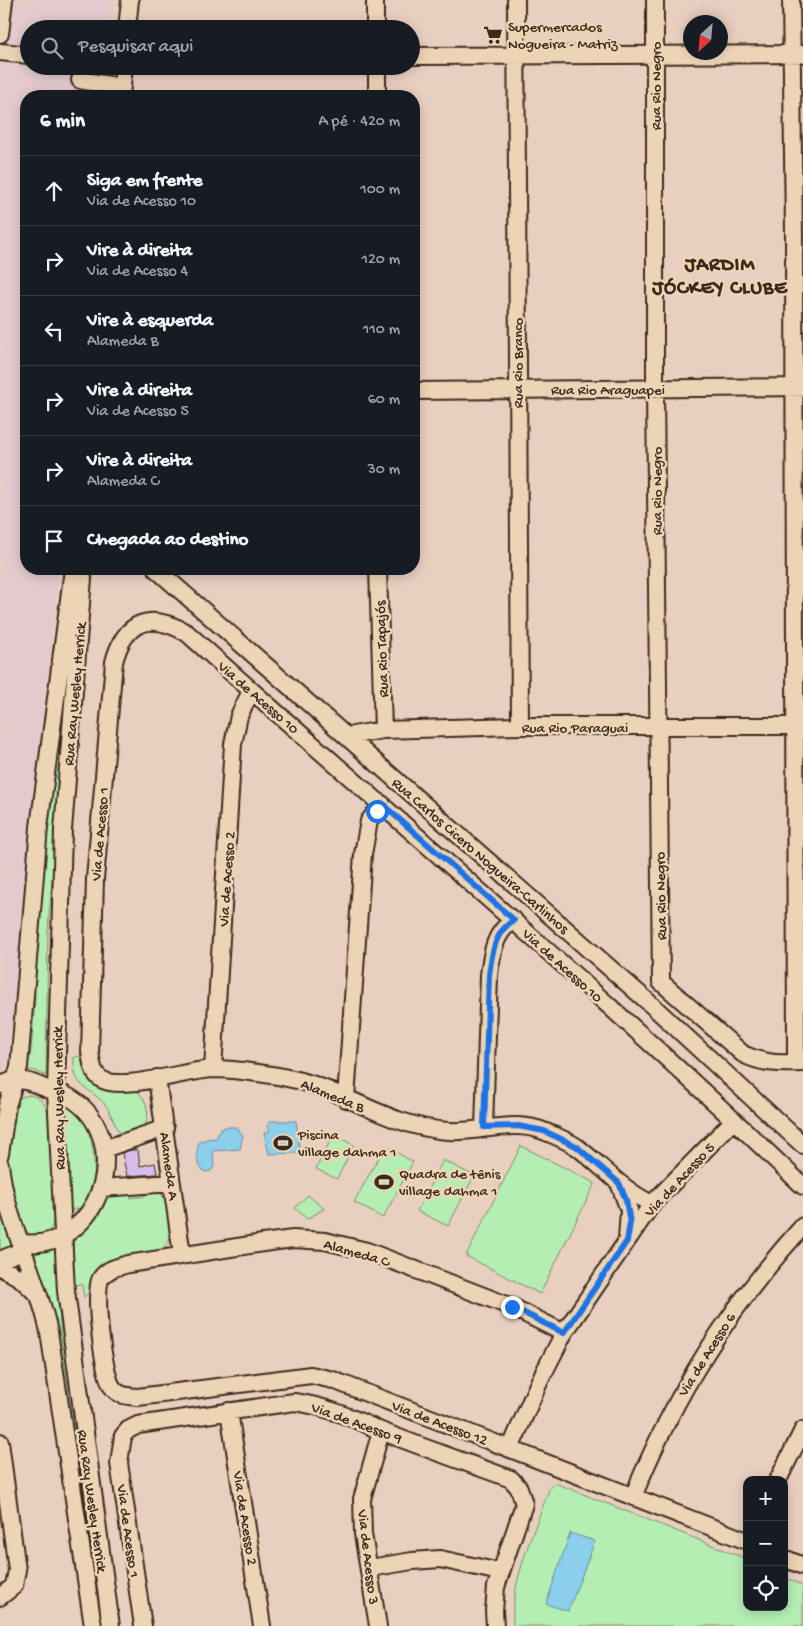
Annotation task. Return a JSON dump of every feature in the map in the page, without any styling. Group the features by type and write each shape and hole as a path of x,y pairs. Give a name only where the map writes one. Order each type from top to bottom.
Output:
{"street":[{"path":"0,34 4,0"},
{"path":"128,20 130,0"},
{"path":"375,0 375,20"},
{"name":"Rua Rio Branco","path":"516,0 520,726"},
{"name":"Rua Rio Negro","path":"655,0 655,390 661,982"},
{"path":"645,999 661,982 743,1054 758,1061 775,1064 799,1063 799,387 794,232 797,54 791,0"},
{"path":"0,52 20,54"},
{"path":"420,56 797,54"},
{"path":"121,90 123,75"},
{"path":"377,75 377,90"},
{"path":"80,80 117,90"},
{"name":"Rua Rio Araguapei","path":"420,391 655,390 799,387"},
{"name":"Rua Ray Wesley Herrick","path":"0,1154 5,1115 19,1068 39,827 72,575"},
{"name":"Rua Ray Wesley Herrick","path":"82,575 63,830 56,1092 67,1307 111,1626"},
{"name":"Rua Carlos Cicero Nogueira-Carlinhos","path":"163,575 645,999 803,1145"},
{"name":"Rua Rio Tapajós","path":"378,575 383,730"},
{"name":"Via de Acesso 10","path":"154,620 170,623 186,633 514,920 734,1120 803,1186"},
{"name":"Via de Acesso 1","path":"92,1069 90,1052 94,879 114,662 118,645 130,630 154,620"},
{"name":"Via de Acesso 2","path":"213,1069 233,744 240,716 251,691"},
{"name":"Rua Rio Paraguai","path":"347,736 383,730 520,726 799,726"},
{"path":"346,1099 363,854 370,821 382,804"},
{"path":"484,1127 489,975 492,951 500,931 514,920"},
{"name":"Alameda B","path":"92,1069 101,1078 111,1082 128,1083 213,1069 289,1078 326,1089 386,1117 418,1126 450,1131 518,1126 544,1131 576,1146 619,1183 652,1204"},
{"name":"Alameda A","path":"158,1078 182,1255"},
{"path":"0,1085 16,1080 68,1096 88,1113 95,1124 104,1149 106,1162 102,1188 88,1215 63,1236 34,1244 22,1243 17,1253 0,1260"},
{"name":"Via de Acesso 5","path":"510,1449 540,1380 564,1333 652,1204 734,1120"},
{"path":"104,1149 164,1128"},
{"name":"Rua Ray Wesley Herrick","path":"0,1164 2,1189 9,1212 22,1243 45,1311 93,1626"},
{"path":"102,1188 172,1183"},
{"name":"Alameda B","path":"619,1183 629,1210 627,1241"},
{"name":"Via de Acesso 6","path":"633,1497 660,1432 692,1372 737,1303 803,1226"},
{"name":"Alameda C","path":"122,1395 113,1388 106,1374 98,1293 100,1279 108,1270 128,1264 182,1255 293,1240 325,1241 366,1251 503,1303 564,1333"},
{"path":"0,1267 20,1278 37,1294 45,1311"},
{"name":"Via de Acesso 12","path":"122,1395 138,1397 311,1375 333,1380 743,1539"},
{"name":"Via de Acesso 9","path":"123,1436 128,1430 138,1425 294,1402 317,1405 511,1479 522,1494 524,1504 500,1572"},
{"name":"Via de Acesso 2","path":"229,1411 262,1626"},
{"path":"780,1476 803,1430"},
{"name":"Via de Acesso 3","path":"378,1626 363,1534 362,1499 381,1431"},
{"name":"Via de Acesso 1","path":"123,1436 119,1463 143,1626"},
{"path":"0,1442 17,1570 14,1586 0,1596"},
{"path":"370,1568 412,1561 440,1560 500,1572 494,1611 496,1626"},
{"path":"788,1560 803,1566"}],"shaded area":[{"path":"0,0 112,0 110,20 20,20 20,75 105,75 104,90 20,90 20,575 58,575 7,1065 1,1072"}],"green space":[{"path":"71,650 48,929 46,1076 36,1071 27,1070 31,1051 35,999 33,969 47,837"},
{"path":"81,1056 84,1069 89,1077 96,1081 124,1085 139,1093 147,1109 145,1124 141,1130 127,1134 118,1131 104,1103 77,1079 74,1057"},
{"path":"29,1095 34,1096 43,1103 50,1118 53,1225 47,1234 31,1235 25,1229 16,1208 8,1169 8,1144 14,1103 19,1098"},
{"path":"66,1105 81,1117 90,1138 93,1153 93,1183 90,1195 84,1205 74,1210 68,1208 63,1107"},
{"path":"333,1135 354,1145 337,1179 316,1169"},
{"name":"Quadra de tênis village dahma 1","path":"385,1146 413,1162 383,1218 354,1202"},
{"path":"521,1146 595,1183 540,1294 466,1256"},
{"path":"443,1160 474,1176 448,1226 417,1211"},
{"path":"143,1187 157,1189 166,1201 170,1238 166,1245 148,1258 92,1283 90,1291 84,1297 82,1284 73,1285 73,1243 107,1195 129,1190 131,1198 145,1196"},
{"path":"308,1195 324,1209 307,1219 295,1208"},
{"path":"0,1205 13,1248 0,1255"},
{"path":"55,1247 61,1338 103,1626 100,1626 79,1479 49,1301 33,1255"},
{"path":"555,1483 743,1557 743,1611 788,1611 788,1579 803,1586 803,1626 513,1626 515,1591 519,1574 550,1487"}],"water":[{"name":"Piscina village dahma 1","path":"270,1121 296,1121 300,1153 269,1154 264,1133 270,1131 268,1125"},
{"path":"236,1127 243,1135 240,1149 213,1151 214,1166 211,1171 205,1172 199,1166 197,1158 199,1142 216,1138 221,1129"},
{"path":"570,1533 595,1541 568,1611 546,1604"}],"building":[{"path":"138,1150 140,1166 155,1163 157,1174 127,1176 122,1153"}],"place":[{"name":"Supermercados Nogueira - Matriz","path":"493,35"},
{"name":"Piscina village dahma 1","path":"283,1143"},
{"name":"Quadra de tênis village dahma 1","path":"384,1182"}],"district":[{"name":"JARDIM JÓCKEY CLUBE","path":"720,274"}],"route":[{"path":"377,811 382,804 514,920 500,931 492,951 489,975 484,1127 518,1126 544,1131 576,1146 619,1183 629,1210 630,1223 627,1241 564,1333 558,1328 512,1307"}]}
